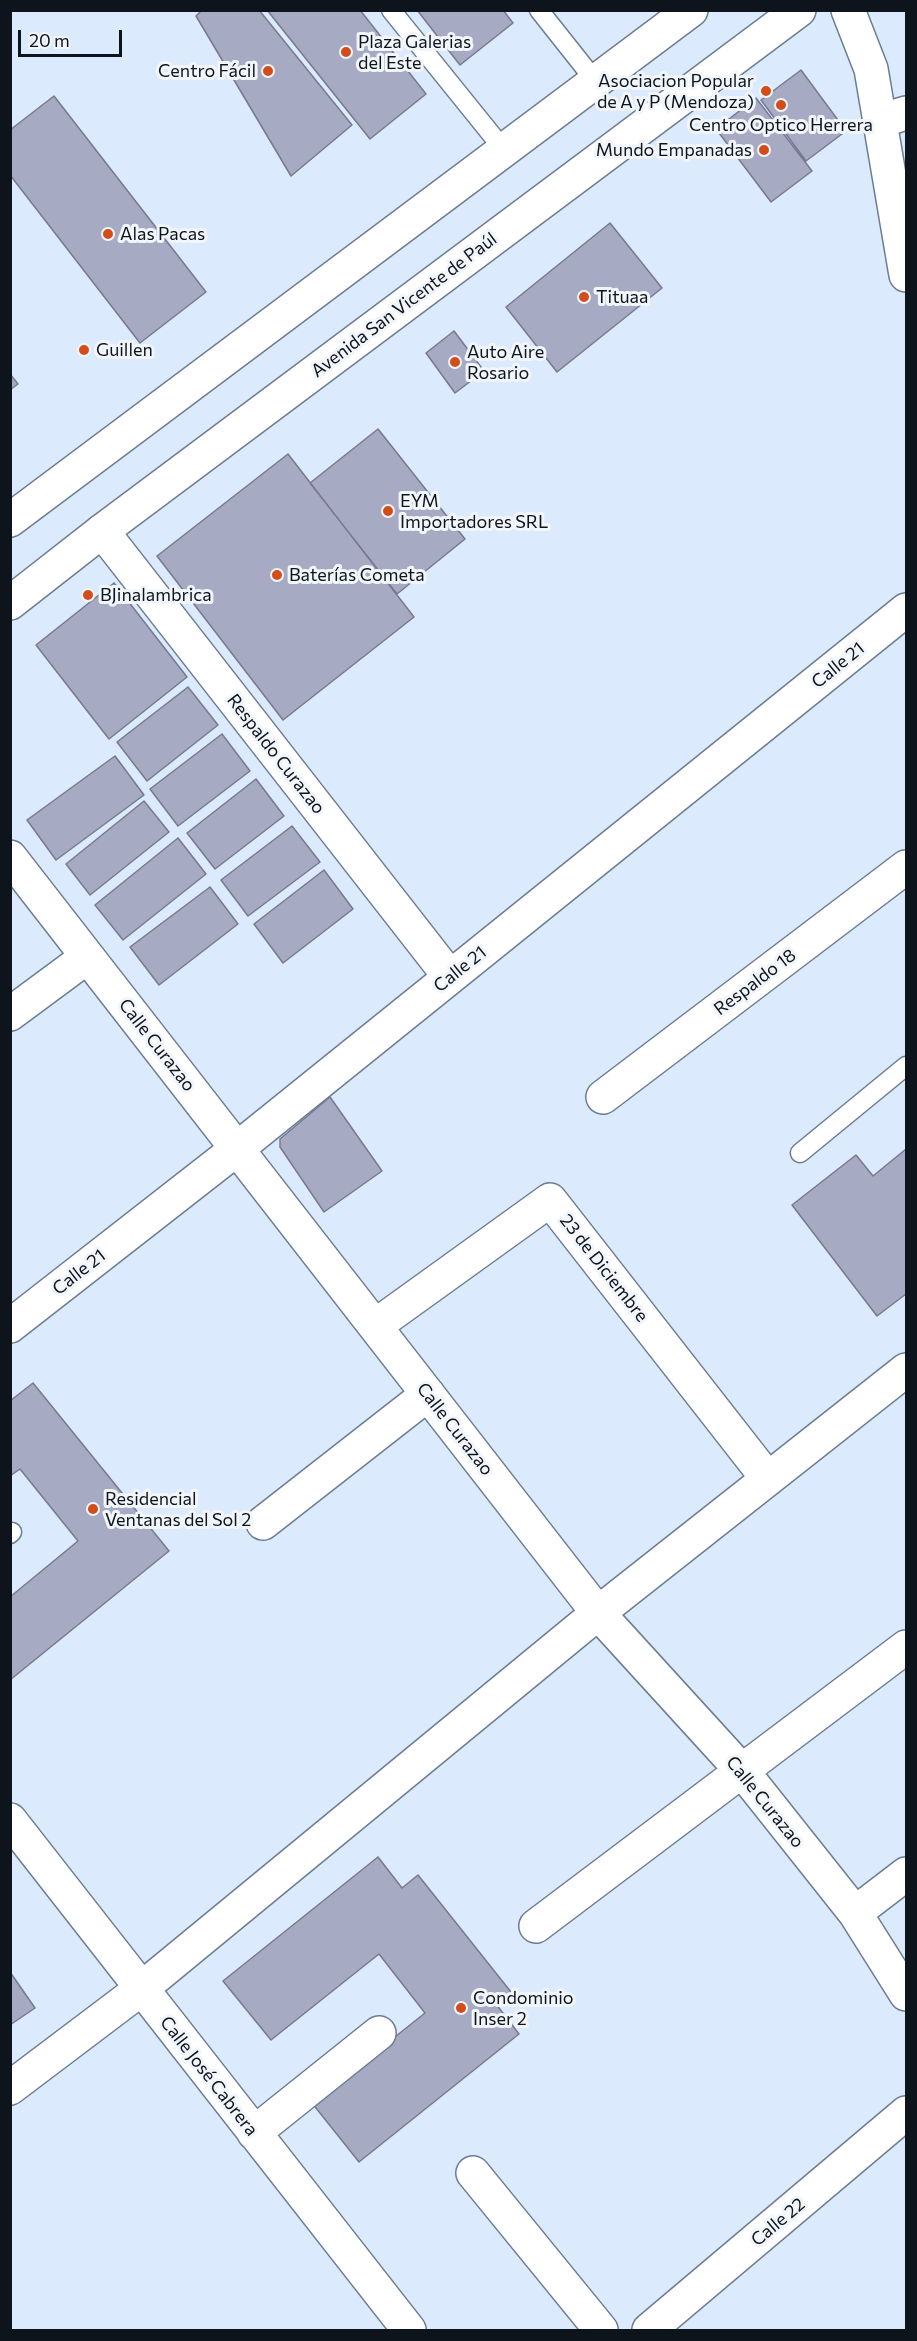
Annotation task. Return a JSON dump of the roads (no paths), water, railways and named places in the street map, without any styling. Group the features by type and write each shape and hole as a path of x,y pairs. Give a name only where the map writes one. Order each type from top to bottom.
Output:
{"street":[{"path":"10,520 691,10"},
{"name":"Avenida San Vicente de Paúl","path":"10,603 102,531 799,10"},
{"path":"848,10 893,117 906,275"},
{"name":"Respaldo Curazao","path":"102,531 450,977"},
{"name":"Calle 21","path":"10,1326 238,1148 906,610"},
{"name":"Calle Curazao","path":"10,857 598,1612 743,1772 855,1913 906,1994"},
{"name":"Respaldo 18","path":"603,1096 906,867"},
{"path":"10,1014 87,957"},
{"name":"23 de Diciembre","path":"375,1326 550,1200 768,1479"},
{"path":"10,2088 141,1989 598,1612 906,1370"},
{"path":"263,1523 428,1394"},
{"path":"536,1926 906,1647"},
{"name":"Calle José Cabrera","path":"10,1820 409,2331"},
{"path":"855,1913 906,1874"},
{"path":"254,2133 379,2033"},
{"name":"Calle 22","path":"649,2331 906,2113"},
{"path":"473,2173 601,2331"}],"lane":[{"path":"392,10 504,150"},
{"path":"539,10 596,82"},
{"path":"800,1153 906,1065"}],"place":[{"name":"Plaza Galerias del Este","path":"346,52"},
{"name":"Centro Fácil","path":"268,71"},
{"name":"Asociacion Popular de A y P (Mendoza)","path":"766,91"},
{"name":"Centro Optico Herrera","path":"781,105"},
{"name":"Mundo Empanadas","path":"764,150"},
{"name":"Alas Pacas","path":"108,234"},
{"name":"Tituaa","path":"584,297"},
{"name":"Guillen","path":"84,350"},
{"name":"Auto Aire Rosario","path":"455,362"},
{"name":"EYM Importadores SRL","path":"388,511"},
{"name":"Baterías Cometa","path":"277,575"},
{"name":"BJinalambrica","path":"88,595"},
{"name":"Residencial Ventanas del Sol 2","path":"93,1509"},
{"name":"Condominio Inser 2","path":"461,2008"}]}
